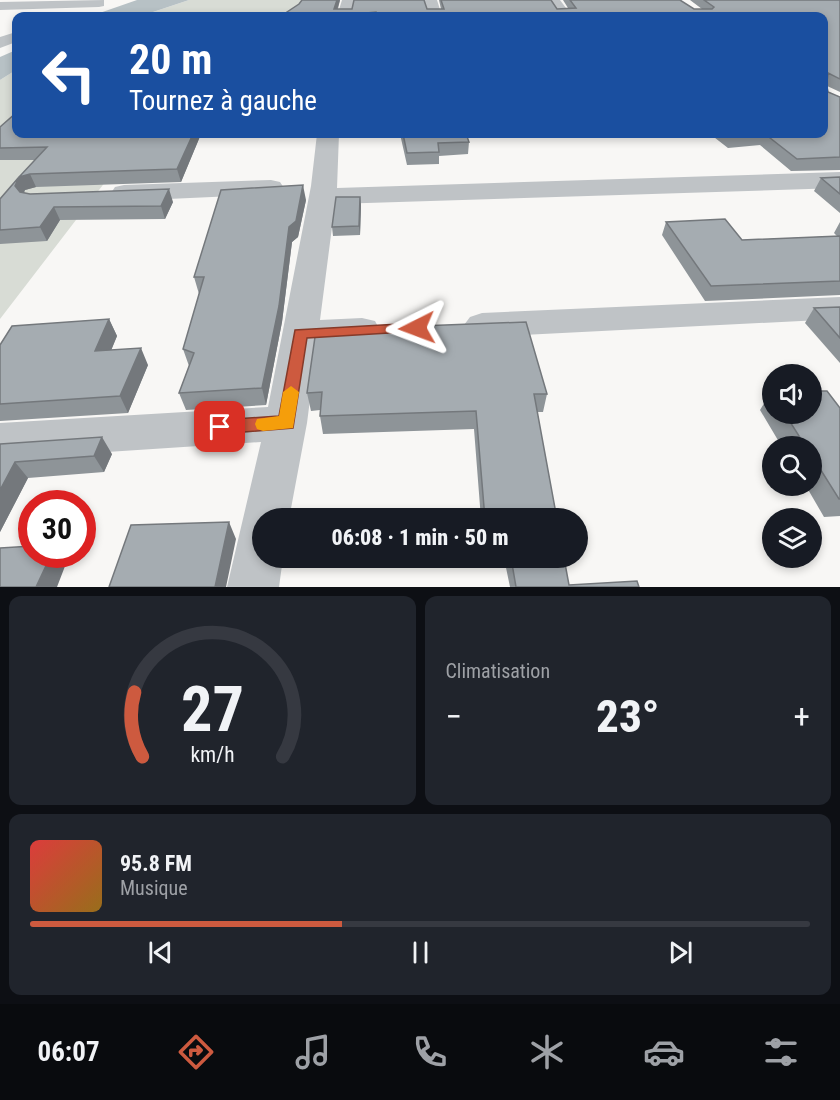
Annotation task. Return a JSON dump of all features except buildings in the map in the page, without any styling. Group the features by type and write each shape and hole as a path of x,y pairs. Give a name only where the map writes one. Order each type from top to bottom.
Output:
{"street":[{"path":"0,6 102,1"},
{"path":"75,12 102,1"},
{"path":"267,508 286,423 301,333 310,189 327,138"},
{"path":"100,194 840,180"},
{"path":"456,326 840,308"},
{"path":"301,333 396,329"},
{"path":"0,441 286,423"},
{"path":"253,587 256,568"}],"shaded area":[{"path":"137,0 189,0 153,12 102,12"},
{"path":"189,0 305,0 296,12 153,12"},
{"path":"12,52 12,72 0,80 0,57"},
{"path":"12,72 12,138 139,138 0,319 0,80"}],"slow traffic":[{"path":"263,424 286,423 291,392"}],"route":[{"path":"220,427 286,423 301,333 417,328"}]}
